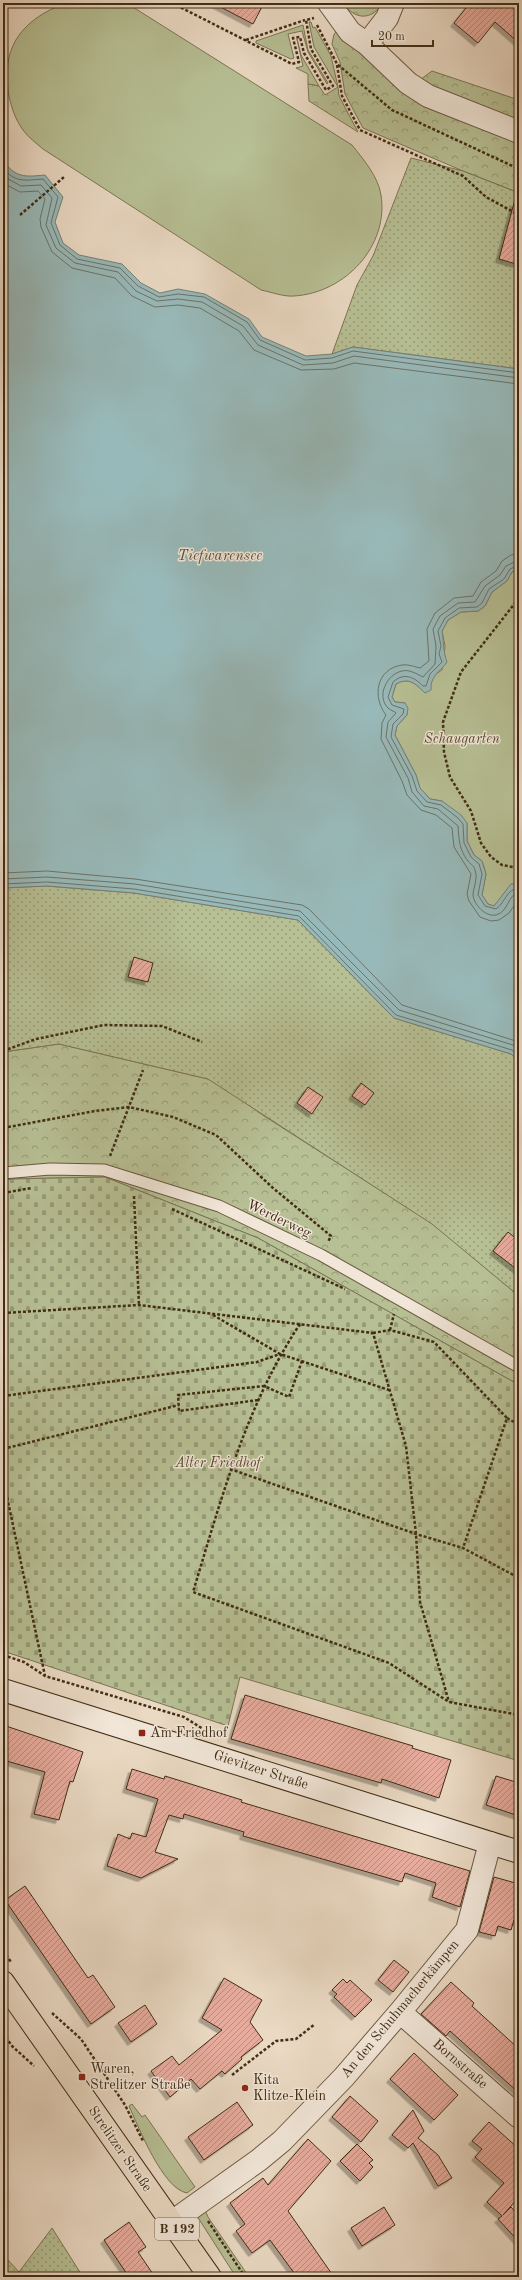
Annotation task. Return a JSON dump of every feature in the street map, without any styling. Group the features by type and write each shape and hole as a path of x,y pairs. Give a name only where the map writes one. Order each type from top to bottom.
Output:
{"main road":[{"name":"Strelitzer Straße","path":"3,1982 210,2277"}],"street":[{"path":"367,44 387,18 392,3"},
{"path":"322,10 367,44 408,83 428,96 519,132"},
{"name":"Gievitzer Straße","path":"3,1690 211,1754 519,1852"},
{"name":"An den Schuhmacherkämpen","path":"172,2222 282,2141 344,2077 400,2012 466,1930 490,1843"},
{"name":"Bornstraße","path":"400,2012 519,2117"}],"lane":[{"name":"Werderweg","path":"3,1173 50,1169 104,1170 219,1206 321,1255 519,1367"}],"path":[{"path":"172,3 292,64 298,62 293,38 300,36 304,53 326,90 333,86 311,49 306,20"},
{"path":"245,41 306,20 322,10"},
{"path":"337,64 342,96 360,130 463,176 486,197 519,215"},
{"path":"20,215 64,177"},
{"path":"519,598 461,672 443,722 444,752 450,777 471,811 481,843 491,857 502,865 513,867 519,866"},
{"path":"3,1051 36,1039 104,1025 162,1026 202,1042"},
{"path":"104,1170 143,1070"},
{"path":"3,1128 95,1111 129,1107 173,1117 216,1135 273,1188 331,1236 321,1255"},
{"path":"3,1193 34,1188"},
{"path":"140,1305 134,1192 141,1196"},
{"path":"170,1209 352,1292"},
{"path":"3,1313 140,1305 374,1333 390,1330 434,1342 507,1418 519,1425"},
{"path":"390,1330 395,1312"},
{"path":"211,1314 280,1354 390,1390"},
{"path":"300,1324 280,1354 264,1386 230,1469 193,1592 389,1663 449,1702 519,1715"},
{"path":"374,1333 406,1446 416,1534 420,1602 449,1702"},
{"path":"3,1396 258,1362 280,1354"},
{"path":"258,1400 179,1410 178,1395 264,1386 289,1396 302,1361"},
{"path":"3,1449 178,1405"},
{"path":"463,1548 507,1418"},
{"path":"230,1469 416,1534 463,1548 519,1578"},
{"path":"3,1478 45,1676"},
{"path":"3,1655 24,1662 45,1676 184,1717 215,1737 211,1754"},
{"path":"232,2075 276,2041 296,2039 315,2024"},
{"path":"200,2202 210,2226 245,2277"}],"green space":[{"path":"67,3 128,4 352,145 377,181 381,195 382,214 378,232 370,249 360,264 346,276 330,286 313,293 290,296 261,290 43,149 32,140 25,133 18,122 10,102 7,79 9,58 12,48 21,32 42,14"},
{"path":"344,3 382,3 374,13 363,16 352,13"},
{"path":"309,22 311,22 313,28 315,27 331,56 338,87 314,47"},
{"path":"303,25 308,50 328,83 327,84 308,52 302,31 288,34 294,58 291,59 256,43 256,41"},
{"path":"338,30 405,91 432,71 519,100 519,193 463,171 363,128 345,94 340,62 332,44 334,34"},
{"path":"297,39 301,55 319,86 308,84 308,74 296,68 303,66"},
{"path":"308,84 319,86 325,95 338,87 339,96 358,132 309,101"},
{"path":"411,158 463,171 519,193 519,369 353,347 332,354 357,285 373,256"},
{"name":"Schaugarten","path":"519,568 519,883 511,885 494,906 488,904 482,895 486,874 482,861 474,855 467,841 467,823 442,801 430,799 420,788 416,775 395,735 397,726 407,715 405,703 395,702 392,697 396,684 405,681 412,682 425,693 433,676 442,670 445,646 442,631 448,620 461,612 478,611 485,606 492,592 507,581 512,572"},
{"path":"46,886 134,893 298,920 394,1018 511,1054 519,1061 519,1296 432,1224 208,1079 59,1044 3,1052 3,888"},
{"path":"59,1044 208,1079 222,1086 264,1116 433,1224 519,1296 519,1385 258,1238 105,1177 11,1179 3,1181 3,1052"},
{"name":"Alter Friedhof","path":"105,1177 258,1238 519,1385 519,1761 240,1677 228,1726 3,1651 3,1181 11,1179"},
{"path":"132,2104 142,2117 145,2115 195,2187 187,2193 178,2189 169,2181 161,2170 145,2142 129,2106"},
{"path":"205,2210 208,2217 249,2277 236,2277 197,2216"},
{"path":"52,2228 83,2277 3,2277 3,2264 8,2260 19,2272"}],"water":[{"name":"Tiefwarensee","path":"3,160 7,166 21,175 45,175 63,197 55,222 63,243 79,255 122,264 141,283 160,293 178,289 205,294 249,319 262,337 306,356 332,354 353,347 519,369 519,568 512,572 507,581 492,592 485,606 478,611 461,612 448,620 442,631 444,651 447,662 432,681 431,690 425,693 412,682 405,681 396,684 392,697 395,702 405,703 408,708 407,715 397,726 395,735 416,775 420,788 430,799 442,801 461,815 467,823 467,841 474,855 482,861 486,874 482,895 488,904 494,906 511,884 519,883 519,1061 511,1054 394,1018 298,920 134,893 47,886 3,888"}],"building":[{"path":"213,3 264,3 253,24"},
{"path":"470,3 519,3 519,43 495,22 478,43 454,23"},
{"path":"514,203 519,204 519,252 516,264 499,259"},
{"path":"134,957 153,963 148,982 128,977"},
{"path":"361,1083 374,1093 365,1105 352,1096"},
{"path":"308,1087 323,1097 312,1114 297,1103"},
{"path":"508,1232 519,1241 519,1271 493,1251"},
{"path":"245,1695 413,1746 412,1748 451,1760 439,1798 382,1779 381,1783 231,1739"},
{"path":"3,1725 83,1752 73,1782 70,1781 59,1820 34,1814 45,1772 3,1760"},
{"path":"132,1769 164,1779 165,1776 242,1800 241,1802 470,1871 460,1907 432,1897 436,1883 405,1873 402,1882 243,1836 244,1832 184,1814 183,1819 169,1815 155,1852 178,1859 141,1878 107,1866 118,1834 130,1839 132,1833 146,1837 158,1799 126,1789"},
{"path":"496,1776 519,1783 519,1816 486,1805"},
{"path":"494,1877 519,1884 519,1922 514,1920 511,1930 498,1926 495,1936 479,1932"},
{"path":"25,1886 88,1978 93,1975 115,2007 91,2024 5,1900"},
{"path":"394,1960 409,1972 393,1992 378,1980"},
{"path":"224,1978 262,2000 250,2022 263,2040 241,2057 242,2059 225,2074 222,2071 200,2089 191,2079 170,2097 151,2071 172,2056 179,2065 222,2030 202,2018"},
{"path":"343,1979 347,1983 350,1980 372,2000 355,2017 334,1997 337,1994 332,1990"},
{"path":"451,1982 474,2003 472,2006 519,2049 519,2093 450,2031 446,2036 421,2014"},
{"path":"145,2005 157,2024 131,2042 118,2023"},
{"path":"414,2053 458,2095 434,2120 390,2079"},
{"path":"350,2096 378,2121 361,2142 332,2117"},
{"path":"237,2102 253,2125 204,2160 188,2137"},
{"path":"413,2110 424,2131 418,2138 438,2155 452,2178 438,2186 413,2143 408,2148 392,2135"},
{"path":"489,2122 519,2149 519,2197 503,2215 511,2207 519,2216 519,2242 498,2219 502,2216 487,2202 504,2183 475,2157 482,2149 472,2141"},
{"path":"308,2139 331,2161 288,2211 334,2277 297,2277 270,2240 252,2253 236,2231 245,2224 230,2203 263,2178 268,2185"},
{"path":"357,2144 373,2160 369,2163 373,2167 360,2181 340,2161"},
{"path":"384,2207 395,2225 362,2246 351,2228"},
{"path":"129,2222 146,2247 138,2252 155,2277 129,2277 104,2240"}],"place":[{"name":"Am Friedhof","path":"142,1733"},
{"name":"Waren, Strelitzer Straße","path":"82,2077"},
{"name":"Kita Klitze-Klein","path":"245,2088"}]}
